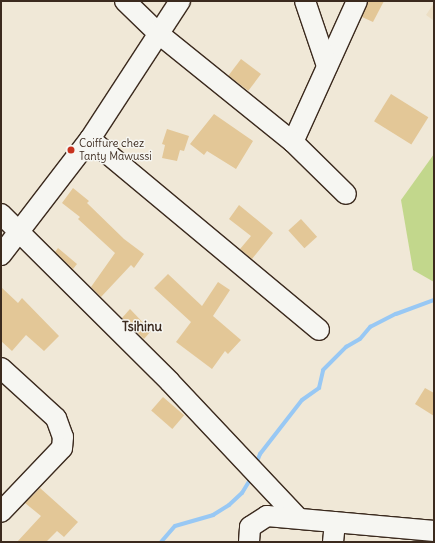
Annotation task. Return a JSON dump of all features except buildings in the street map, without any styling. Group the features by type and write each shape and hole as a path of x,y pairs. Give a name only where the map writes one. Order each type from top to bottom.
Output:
{"street":[{"path":"125,1 159,34 293,142 346,194"},
{"path":"1,255 21,232 90,139 180,1"},
{"path":"305,1 327,66"},
{"path":"293,142 357,1"},
{"path":"90,139 318,330"},
{"path":"1,214 21,232 170,382 298,518"},
{"path":"1,368 56,418 63,437 62,448 1,512"},
{"path":"249,542 250,527 258,520 267,516 434,531"},
{"path":"333,542 335,522"}],"shaded area":[{"path":"434,3 434,19 433,20 426,15"}],"green space":[{"path":"434,154 434,282 413,270 401,200"}],"waterway":[{"path":"256,464 260,454 302,400 319,388 323,370 346,347 360,339 370,327 396,314 434,300"},
{"path":"161,542 175,526 213,515 229,505 242,493 251,478"}],"place":[{"name":"Coiffure chez Tanty Mawussi","path":"71,150"}],"district":[{"name":"Tsihinu","path":"142,327"}]}
